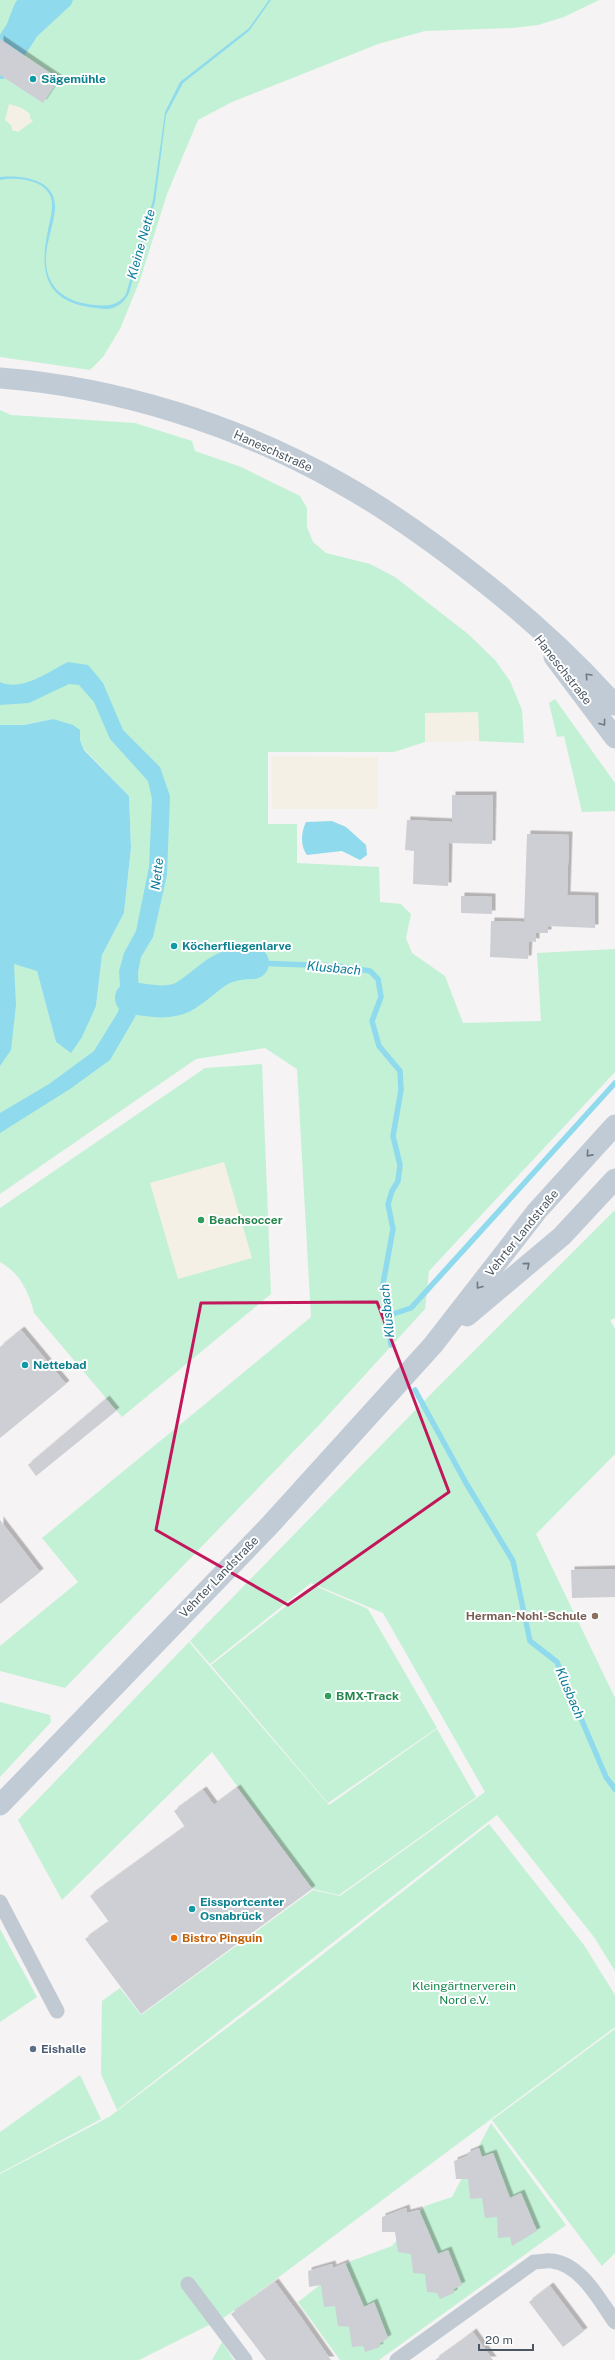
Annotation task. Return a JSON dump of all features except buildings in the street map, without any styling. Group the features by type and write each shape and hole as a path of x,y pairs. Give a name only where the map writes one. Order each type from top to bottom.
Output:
{"main road":[{"name":"Haneschstraße","path":"0,378 58,386 140,403 209,424 278,451 340,483 426,537 511,603 563,650 615,705"},
{"name":"Haneschstraße","path":"511,603 615,738"},
{"name":"Vehrter Landstraße","path":"0,1805 270,1526 433,1345 537,1211 615,1125"},
{"name":"Vehrter Landstraße","path":"433,1345 562,1236 615,1179"}],"street":[{"path":"0,1902 57,2011"},
{"path":"397,2360 534,2262 553,2261 571,2268 589,2286 615,2322"},
{"path":"188,2284 245,2360"}],"highlighted area":[{"path":"377,1302 449,1492 288,1605 156,1530 201,1303"}],"green space":[{"path":"0,0 599,0 564,17 538,25 513,28 425,31 378,44 232,102 198,120 167,194 140,280 120,329 103,357 90,370 0,357"},
{"path":"0,410 11,415 135,423 192,441 195,451 241,467 300,496 307,508 307,527 313,542 326,553 370,564 395,577 468,634 495,660 510,681 522,710 524,743 479,741 478,713 425,713 425,742 394,752 268,752 268,824 297,824 297,863 379,867 380,902 401,904 411,914 406,938 412,953 445,976 463,1023 541,1021 537,953 615,949 615,1072 429,1271 425,1309 321,1423 65,1688 0,1671 0,1646 78,1582 42,1538 311,1317 297,1069 265,1048 196,1059 0,1194 0,963 21,964 37,971 56,1042 71,1052 96,1006 102,955 124,913 131,848 129,796 84,749 80,740 53,719 24,725 0,725"},
{"path":"555,699 615,783 615,811 582,812 564,736 557,737 549,703"},
{"path":"262,1064 271,1294 122,1417 34,1313 23,1284 18,1277 7,1266 0,1262 0,1208 205,1068"},
{"path":"615,1210 615,1318 610,1320 615,1329 615,1454 536,1534 615,1698 615,1971 594,1937 497,1815 117,2110 101,2074 102,2001 120,1988 141,2015 313,1890 340,1896 485,1792 383,1613 311,1583 210,1664 190,1641 436,1389"},
{"name":"BMX-Track","path":"313,1585 368,1609 437,1728 328,1803 211,1665"},
{"path":"189,1642 329,1805 437,1729 476,1797 339,1895 313,1889 212,1752 62,1900 18,1820"},
{"path":"0,1702 50,1715 51,1722 0,1777"},
{"name":"Kleingärtnerverein Nord e.V.","path":"489,1824 584,1945 615,1995 615,2027 225,2317 139,2360 0,2360 0,2174 109,2117 281,1987"},
{"path":"0,1929 37,1997 0,2022"},
{"path":"615,2029 615,2253 602,2266 492,2120"},
{"path":"80,2075 101,2119 0,2173 0,2132"},
{"path":"491,2123 566,2225 379,2360 340,2360 298,2302 351,2261 392,2246 425,2206 452,2197"},
{"path":"222,2342 234,2360 212,2360"}],"sand":[{"path":"9,104 22,108 30,114 30,118 33,121 18,132 12,130 11,125 5,120"},
{"path":"478,712 479,741 425,742 425,713"},
{"path":"271,756 378,757 378,809 272,809"},
{"name":"Beachsoccer","path":"224,1162 252,1258 178,1279 150,1183"}],"water":[{"path":"30,0 73,0 71,5 31,42 11,28"},
{"name":"Kleine Nette","path":"269,0 271,0 249,31 183,83 166,115 155,202 127,297 116,307 105,309 87,307 60,296 52,288 47,277 45,264 45,248 52,211 52,201 48,192 39,184 33,182 19,179 0,180 0,177 28,178 44,185 50,191 54,199 55,209 46,260 47,271 56,288 63,295 82,303 104,305 120,301 126,294 153,200 165,112 180,82 249,28"},
{"path":"68,662 88,665 103,683 123,730 160,767 170,796 167,875 153,937 141,957 138,972 139,1003 135,1017 110,1060 70,1089 0,1133 0,1113 49,1084 94,1051 118,1012 121,1000 119,971 124,953 136,931 149,867 152,799 148,781 110,739 94,702 79,685 69,684 29,703 0,705 0,682 8,684 26,683 35,680"},
{"path":"53,719 73,725 80,730 80,740 84,750 129,796 131,848 124,913 102,955 96,1006 82,1037 71,1053 56,1042 37,971 14,964 16,1005 11,1050 0,1066 0,725 24,725"},
{"path":"332,821 346,827 366,845 367,855 360,860 342,851 307,855 302,843 303,830 306,822"}],"waterway":[{"name":"Nette","path":"0,63 21,32 29,11 40,0"},
{"name":"Klusbach","path":"253,963 337,966 370,971 378,979 381,997 372,1021 379,1046 400,1071 401,1090 393,1136 400,1165 398,1181 392,1191 388,1204 393,1229 383,1284 391,1345"},
{"name":"Klusbach","path":"131,998 157,1001 170,1001 177,999 193,991 222,969 240,964 253,963"},
{"path":"387,1316 411,1308 615,1083"},
{"name":"Klusbach","path":"415,1390 466,1483 513,1561 530,1641 557,1662 606,1777 615,1789"}],"place":[{"name":"Sägemühle","path":"33,79"},
{"name":"Köcherfliegenlarve","path":"174,946"},
{"name":"Beachsoccer","path":"201,1220"},
{"name":"Nettebad","path":"25,1365"},
{"name":"Herman-Nohl-Schule","path":"595,1616"},
{"name":"BMX-Track","path":"328,1696"},
{"name":"Eissportcenter Osnabrück","path":"192,1909"},
{"name":"Bistro Pinguin","path":"174,1938"},
{"name":"Eishalle","path":"33,2049"}]}
